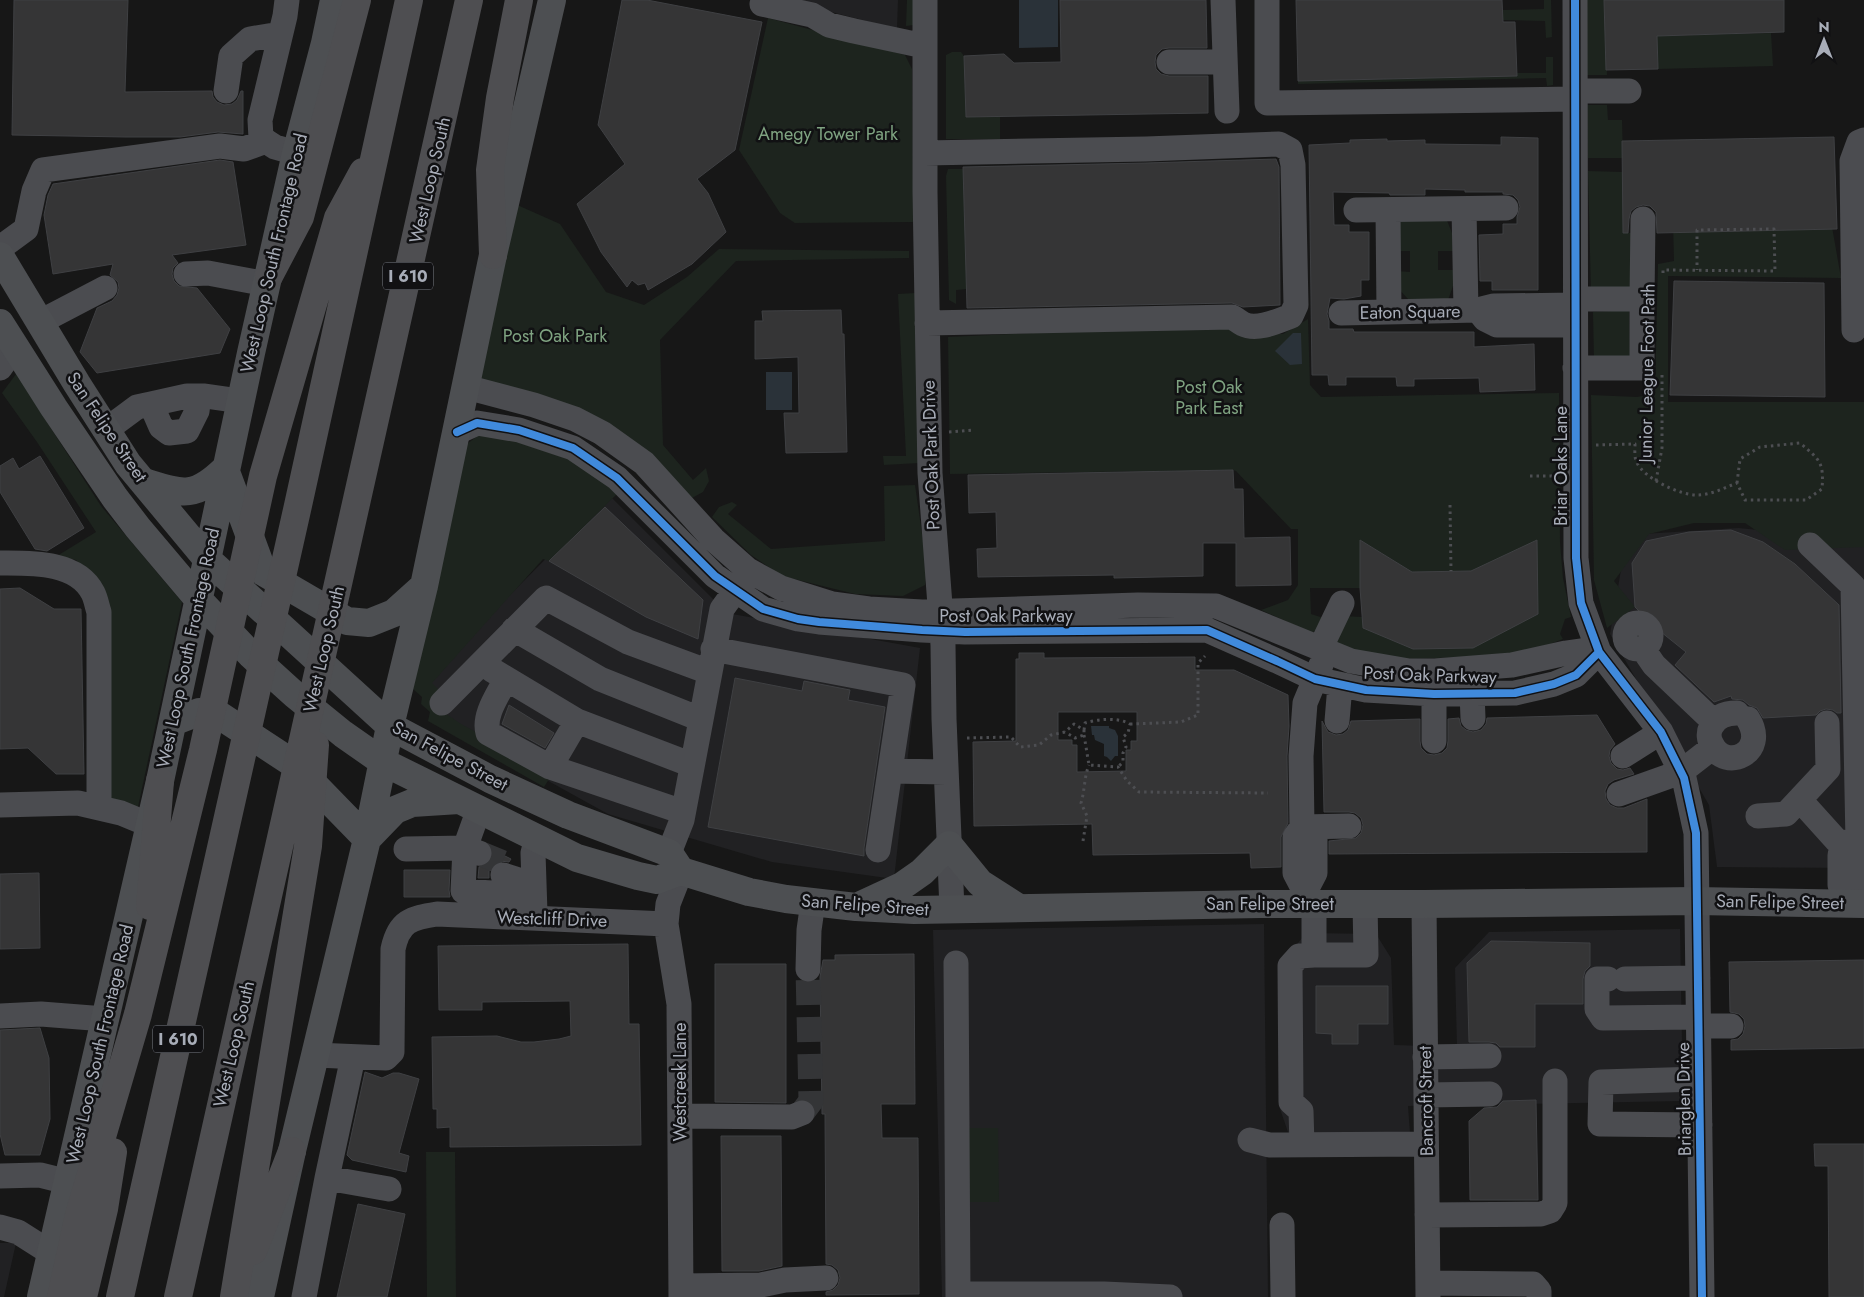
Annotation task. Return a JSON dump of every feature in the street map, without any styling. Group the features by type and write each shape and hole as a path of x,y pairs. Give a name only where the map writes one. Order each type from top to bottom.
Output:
{"highway":[{"path":"268,280 300,217 357,0"},
{"name":"I 610","path":"120,1297 297,510 409,0"},
{"name":"West Loop South","path":"178,1297 470,0"},
{"path":"493,255 490,170 500,98 519,0"},
{"path":"60,1297 79,1214 138,1014 203,750 263,476 338,218 378,144"},
{"path":"235,1297 308,846 321,659"},
{"path":"83,1297 104,1209 148,928 160,781"},
{"path":"235,1297 292,1151"}],"main road":[{"name":"West Loop South Frontage Road","path":"41,1297 160,781 240,401 296,153 325,43 334,0"},
{"path":"260,1297 292,1151 366,839 390,726 424,586 493,255 552,0"},
{"name":"San Felipe Street","path":"0,256 77,384 128,464 207,559 390,726 490,779 675,862 749,892 856,907 914,910 1308,900 1365,904 1696,900 1855,901"},
{"name":"San Felipe Street","path":"0,323 7,358 54,408 115,498 138,528 198,599 251,655 295,695 343,734 383,762 577,858 657,880 675,862"},
{"path":"7,358 41,324"},
{"path":"144,482 170,490 192,491 210,484 226,469 263,572 347,621 369,623 394,613 424,586"},
{"path":"173,722 199,712 216,713 294,764 366,839"},
{"path":"366,839 395,810 412,803 469,805"},
{"path":"856,907 902,886 922,872 949,845 980,883 1019,908"}],"street":[{"path":"287,0 260,120 261,138 275,147 296,153"},
{"name":"Post Oak Park Drive","path":"925,0 925,153 930,474 942,621 952,908"},
{"path":"1223,0 1227,111"},
{"path":"1267,0 1267,102 1575,95 1628,91"},
{"name":"Briar Oaks Lane","path":"1575,0 1575,475 1576,558 1581,603 1602,657 1661,732 1684,778 1696,834 1696,900"},
{"path":"762,4 812,15 829,25 924,46"},
{"path":"268,82 227,85 231,56 250,39 280,34"},
{"path":"1169,62 1225,62"},
{"path":"1854,330 1852,161 1859,142 1864,140"},
{"path":"0,248 26,229 34,191 43,170 220,146 244,149 266,141"},
{"path":"925,153 1146,149 1279,144 1290,150 1293,165 1296,296 1296,305 1291,316 1271,324 1255,326 1244,325 1232,317 927,322"},
{"path":"1356,210 1506,208"},
{"path":"1464,209 1472,310"},
{"path":"1388,210 1390,312"},
{"path":"1576,368 1642,368 1643,219"},
{"path":"186,274 208,274 268,280"},
{"path":"41,324 106,288"},
{"name":"Eaton Square","path":"1341,313 1472,310 1494,306 1576,310 1642,299"},
{"name":"Post Oak Parkway","path":"466,388 534,405 576,419 602,433 644,463 713,539 748,570 781,588 832,604 942,621 1138,605 1216,606 1352,661 1409,671 1435,671 1512,665 1573,652 1602,657"},
{"path":"106,430 137,407 187,396 240,401"},
{"path":"151,404 161,427 169,433 187,431 197,411 199,396"},
{"name":"Post Oak Parkway","path":"457,432 477,423 519,430 573,448 617,478 715,576 763,609 798,619 819,622 942,621 1207,630 1315,680 1366,690 1434,694 1515,693 1554,684 1576,675 1602,657"},
{"path":"676,537 695,519"},
{"path":"1810,545 1853,586 1857,716 1861,749 1852,846 1840,855 1840,885 1855,901"},
{"path":"0,563 34,563 58,567 79,578 92,592 99,612 99,807"},
{"name":"Westcreek Lane","path":"681,1292 679,1004 666,924 683,812 711,660 722,608 735,591"},
{"path":"442,703 546,598 628,642 711,660 903,685 878,850"},
{"path":"1314,954 1308,900 1315,873 1315,837 1313,827 1313,789 1302,756 1305,703 1342,603"},
{"path":"514,629 600,679 700,719"},
{"path":"1602,657 1635,646 1714,722"},
{"path":"481,663 577,721 692,766"},
{"path":"506,679 488,714 486,726 488,734 550,767 683,812"},
{"path":"1337,721 1340,685"},
{"path":"1472,693 1473,718"},
{"path":"1434,694 1435,730"},
{"path":"1727,714 1743,716 1754,734 1754,742 1745,754 1738,757 1724,756 1713,747 1709,734 1714,722 1720,716 1727,714"},
{"path":"550,767 577,721"},
{"path":"1758,816 1786,814 1828,769 1827,723"},
{"path":"1622,756 1661,732"},
{"path":"1630,790 1681,772 1713,747"},
{"path":"890,771 946,772"},
{"path":"1800,800 1837,841 1852,846"},
{"path":"0,805 78,803 120,813 150,825"},
{"path":"469,805 470,857 463,891 534,893"},
{"path":"1313,827 1349,826"},
{"path":"534,893 533,853 537,838"},
{"path":"406,849 470,857"},
{"path":"506,870 534,893"},
{"name":"Westcliff Drive","path":"315,1055 386,1058 392,1052 393,949 400,928 417,917 534,893 666,924"},
{"name":"Briarglen Drive","path":"1696,900 1702,1297"},
{"path":"808,969 808,930 813,902"},
{"path":"1302,1145 1302,1111 1290,1102 1290,966 1299,956 1314,954 1366,955 1365,904"},
{"name":"Bancroft Street","path":"1424,904 1428,1290"},
{"path":"956,963 958,1296 1104,1294 1170,1297"},
{"path":"1698,978 1598,979 1597,1009 1603,1018 1698,1022 1731,1026"},
{"path":"0,1016 41,1014 105,1020"},
{"path":"304,1297 353,1057"},
{"path":"1426,1076 1489,1075 1426,1076"},
{"path":"1699,1079 1601,1082 1600,1124 1700,1125"},
{"path":"1427,1215 1540,1214 1550,1211 1555,1203 1555,1080"},
{"path":"680,1116 792,1117 802,1113"},
{"path":"1250,1140 1269,1145 1426,1144"},
{"path":"0,1176 40,1175 68,1182"},
{"path":"327,1178 388,1189"},
{"path":"1282,1226 1284,1297"},
{"path":"0,1228 18,1232 52,1253"},
{"path":"681,1292 762,1285 785,1280 826,1278"},
{"path":"1428,1290 1533,1284 1539,1291 1539,1297"}],"path":[{"path":"1800,443 1815,456 1824,470 1822,489 1806,500 1745,500 1737,482 1740,459 1760,447 1800,443"},
{"path":"1530,476 1575,475"},
{"path":"1450,505 1451,571"},
{"path":"1082,841 1087,816 1081,803 1085,790 1085,774 1089,765 1084,735 1085,723 1093,721 1120,721 1130,724 1181,722 1198,714 1198,663 1205,656"},
{"path":"967,738 1011,737 1020,747 1039,745 1051,735 1065,732 1074,724 1084,730"},
{"path":"1089,765 1118,767 1123,762 1123,753 1126,747 1123,737 1128,733 1130,724"},
{"path":"1065,732 1075,738 1084,735"},
{"path":"1118,767 1139,792 1268,793"}],"shaded area":[{"path":"785,0 898,0 897,29"},
{"path":"1019,0 1058,0 1058,47 1019,48"},
{"path":"1293,333 1301,333 1302,364 1290,365 1275,351"},
{"path":"766,372 792,372 792,410 766,410"},
{"path":"609,495 727,613 920,648 894,879 772,862 608,814 438,720 422,684"},
{"path":"1738,528 1864,540 1864,868 1717,867 1709,805 1610,634 1627,535"},
{"path":"1091,726 1109,726 1109,728 1115,730 1118,736 1118,756 1115,756 1111,761 1104,756 1104,744 1095,740 1094,735 1092,735"},
{"path":"1264,924 1268,1297 942,1297 933,930"},
{"path":"1680,929 1683,1101 1408,1106 1410,1133 1289,1135 1279,1106 1279,967 1306,933 1376,934 1391,958 1394,1045 1457,1047 1455,968 1489,932"},
{"path":"0,1243 16,1243 4,1297 0,1297"}],"green space":[{"path":"907,0 914,0 914,25 906,26"},
{"path":"1544,0 1551,0 1552,37 1546,38 1545,21 1503,20 1503,10 1544,9"},
{"path":"1584,0 1604,0 1607,75 1585,75"},
{"name":"Amegy Tower Park","path":"768,18 905,55 912,69 913,222 795,223 780,213 739,150"},
{"path":"1771,33 1773,66 1658,69 1657,36"},
{"path":"952,52 961,52 964,56 966,117 1000,117 1000,139 946,139 946,55"},
{"path":"1546,57 1553,57 1553,85 1547,86 1546,78 1298,84 1298,81 1516,76 1516,73 1546,73"},
{"path":"1587,105 1607,105 1608,120 1622,120 1623,158 1588,158"},
{"path":"948,169 963,169 967,289 956,290 956,304 949,300 946,176"},
{"path":"1588,171 1623,172 1623,233 1635,233 1636,293 1591,292"},
{"name":"Post Oak Park","path":"515,204 560,224 606,292 644,305 687,277 719,249 909,251 909,258 736,261 660,340 663,445 693,480 706,468 709,481 703,492 692,498 648,458 475,385"},
{"path":"1446,218 1452,233 1453,251 1438,251 1438,270 1453,270 1453,286 1448,300 1408,299 1397,287 1397,271 1410,272 1410,251 1397,251 1399,221"},
{"path":"1831,221 1841,278 1668,276 1668,402 1864,402 1864,547 1785,550 1745,523 1694,523 1649,534 1614,581 1635,607 1607,628 1594,580 1591,395 1637,397 1655,394 1658,264 1674,261 1673,222"},
{"path":"916,293 919,463 884,465 883,456 906,456 898,294"},
{"path":"1629,310 1630,361 1594,361 1593,312"},
{"name":"Post Oak Park East","path":"1308,319 1310,385 1321,397 1559,393 1560,542 1563,578 1571,617 1565,619 1560,634 1563,639 1540,648 1504,656 1403,659 1353,650 1331,641 1342,616 1362,617 1364,628 1413,649 1473,648 1471,571 1412,572 1360,540 1360,588 1310,588 1311,614 1330,620 1312,633 1261,610 1288,600 1298,585 1298,529 1291,529 1233,470 950,474 948,337 1207,325 1263,334 1283,334"},
{"path":"16,374 101,506 182,602 138,807 111,799 106,595 76,560 57,556 96,532 37,442 2,393"},
{"path":"480,434 545,446 589,468 619,492 549,561 543,559 432,683 442,693 433,705 461,724 553,773 544,787 428,721 430,712 421,704 422,697 413,689 467,444"},
{"path":"915,485 927,569 925,585 903,596 855,594 782,576 751,555 712,517 719,507 732,502 737,505 728,514 771,549 885,541 884,486"},
{"path":"968,1128 998,1128 999,1202 969,1202"},
{"path":"426,1152 455,1152 456,1297 427,1297"}],"building":[{"path":"14,0 128,0 125,92 212,91 213,97 217,102 224,105 232,104 237,100 241,91 243,91 243,134 218,132 180,137 12,135"},
{"path":"622,0 647,0 762,22 735,150 697,179 708,193 726,232 692,264 648,290 645,283 638,285 632,280 627,287 601,252 577,204 625,164 598,125"},
{"path":"1060,0 1206,0 1207,48 1162,49 1156,55 1155,62 1156,69 1161,74 1169,76 1208,76 1208,113 966,117 964,56 1004,54 1014,63 1061,62"},
{"path":"1296,0 1502,0 1503,22 1515,22 1517,76 1298,81"},
{"path":"1604,0 1784,0 1784,32 1657,36 1658,69 1606,70"},
{"path":"1501,137 1538,138 1538,290 1492,290 1492,281 1480,281 1479,235 1503,234 1503,224 1517,224 1520,207 1518,200 1513,195 1503,194 1503,192 1425,189 1425,195 1333,192 1334,225 1349,225 1349,232 1369,232 1369,280 1361,280 1361,296 1344,299 1330,298 1327,314 1329,329 1353,329 1354,332 1474,332 1474,347 1534,344 1535,390 1480,392 1479,378 1414,379 1414,386 1397,386 1396,377 1346,377 1346,385 1329,385 1328,375 1312,375 1309,145 1350,143 1350,140 1387,139 1387,141 1425,140 1425,144 1501,145"},
{"path":"1834,137 1837,229 1657,233 1656,212 1650,206 1643,205 1631,211 1628,233 1623,233 1622,141"},
{"path":"1276,159 1279,167 1280,305 1243,307 1232,303 967,308 963,167"},
{"path":"220,160 233,162 246,245 172,255 178,263 173,268 172,274 174,281 179,286 197,288 230,329 220,353 97,373 80,352 97,308 112,301 117,295 118,282 110,275 113,264 53,274 44,215 48,195 53,184"},
{"path":"1674,281 1824,283 1825,397 1670,395"},
{"path":"841,310 842,334 844,334 847,452 786,453 784,413 799,413 798,357 755,359 755,321 763,321 762,311"},
{"path":"40,456 84,528 47,551 35,549 0,492 0,466 13,458 19,469"},
{"path":"1233,470 1234,489 1243,489 1244,538 1290,537 1291,585 1236,586 1236,543 1203,543 1203,576 1114,578 1114,575 978,577 977,549 997,548 996,512 969,513 968,475"},
{"path":"605,507 703,600 698,639 646,617 549,561"},
{"path":"1731,530 1763,542 1795,564 1839,605 1841,713 1826,709 1816,715 1763,718 1757,708 1743,700 1732,699 1731,696 1714,702 1675,665 1686,652 1656,628 1635,607 1632,563 1646,541 1689,532"},
{"path":"1360,540 1412,572 1471,571 1537,540 1538,614 1473,648 1413,649 1363,628 1360,588"},
{"path":"20,588 54,609 81,609 84,774 56,774 28,748 0,749 0,589"},
{"path":"1019,653 1044,653 1044,658 1195,657 1195,670 1234,670 1288,695 1288,823 1281,837 1281,867 1251,868 1250,853 1093,855 1092,824 974,826 973,742 1016,741 1016,659 1019,659","holes":["1058,712 1137,712 1137,741 1131,741 1131,750 1126,750 1126,771 1077,772 1077,745 1072,745 1072,740 1058,740"]},
{"path":"735,678 802,691 804,681 850,690 848,700 885,707 864,856 708,827"},
{"path":"509,705 554,733 545,748 502,724"},
{"path":"1597,715 1615,744 1610,750 1611,763 1617,769 1630,768 1634,774 1614,780 1608,784 1605,791 1606,799 1610,805 1624,808 1647,799 1647,852 1329,854 1329,841 1356,838 1361,833 1363,825 1361,818 1355,813 1324,812 1322,721 1328,732 1336,735 1343,734 1348,730 1351,721 1420,719 1421,748 1427,754 1434,755 1442,753 1447,748 1448,719 1459,718 1461,726 1473,732 1481,730 1486,724 1487,718"},
{"path":"493,850 511,859 509,862 500,861 494,864 489,871 489,878 478,878 479,867 489,864 493,857"},
{"path":"404,870 450,870 450,897 404,897"},
{"path":"39,873 40,948 0,949 0,874"},
{"path":"1491,941 1590,943 1590,966 1585,971 1583,979 1583,1004 1535,1004 1535,1047 1500,1047 1496,1043 1469,1042 1467,963"},
{"path":"628,944 629,1024 639,1024 641,1145 450,1147 450,1127 437,1128 437,1109 433,1109 432,1037 497,1036 521,1042 534,1042 571,1036 570,1001 482,1002 482,1010 439,1010 438,946"},
{"path":"914,954 915,1104 881,1104 882,1138 918,1138 919,1294 826,1295 826,1292 833,1290 838,1285 840,1278 838,1270 832,1265 826,1264 825,1114 822,1114 820,977 823,960 835,960 835,955"},
{"path":"1864,960 1864,1048 1731,1050 1731,1040 1738,1039 1743,1034 1745,1026 1744,1019 1739,1014 1730,1012 1729,962"},
{"path":"715,964 786,964 786,1103 715,1102"},
{"path":"1316,986 1388,986 1388,1024 1358,1024 1358,1044 1332,1044 1332,1034 1316,1033"},
{"path":"40,1028 49,1058 50,1119 40,1155 5,1155 0,1134 0,1030"},
{"path":"365,1072 382,1078 393,1073 399,1073 419,1079 399,1153 409,1156 406,1172 352,1160 347,1155"},
{"path":"1536,1100 1538,1200 1470,1200 1469,1121 1484,1108 1497,1107 1503,1101"},
{"path":"721,1136 781,1136 782,1266 759,1271 722,1271"},
{"path":"1814,1144 1864,1144 1864,1297 1829,1297 1828,1166 1815,1166"},
{"path":"358,1204 405,1214 387,1297 337,1297"}],"tunnel":[{"path":"479,853 508,865"},
{"path":"802,1113 811,1101 808,969"}],"cycle path":[{"path":"1575,0 1576,558 1581,603 1599,652 1661,732 1684,778 1696,833 1702,1297"},
{"path":"457,432 477,423 519,430 573,448 617,478 715,576 763,609 798,619 965,632 1207,630 1315,679 1366,690 1434,694 1515,693 1554,684 1576,675 1599,652"}]}
